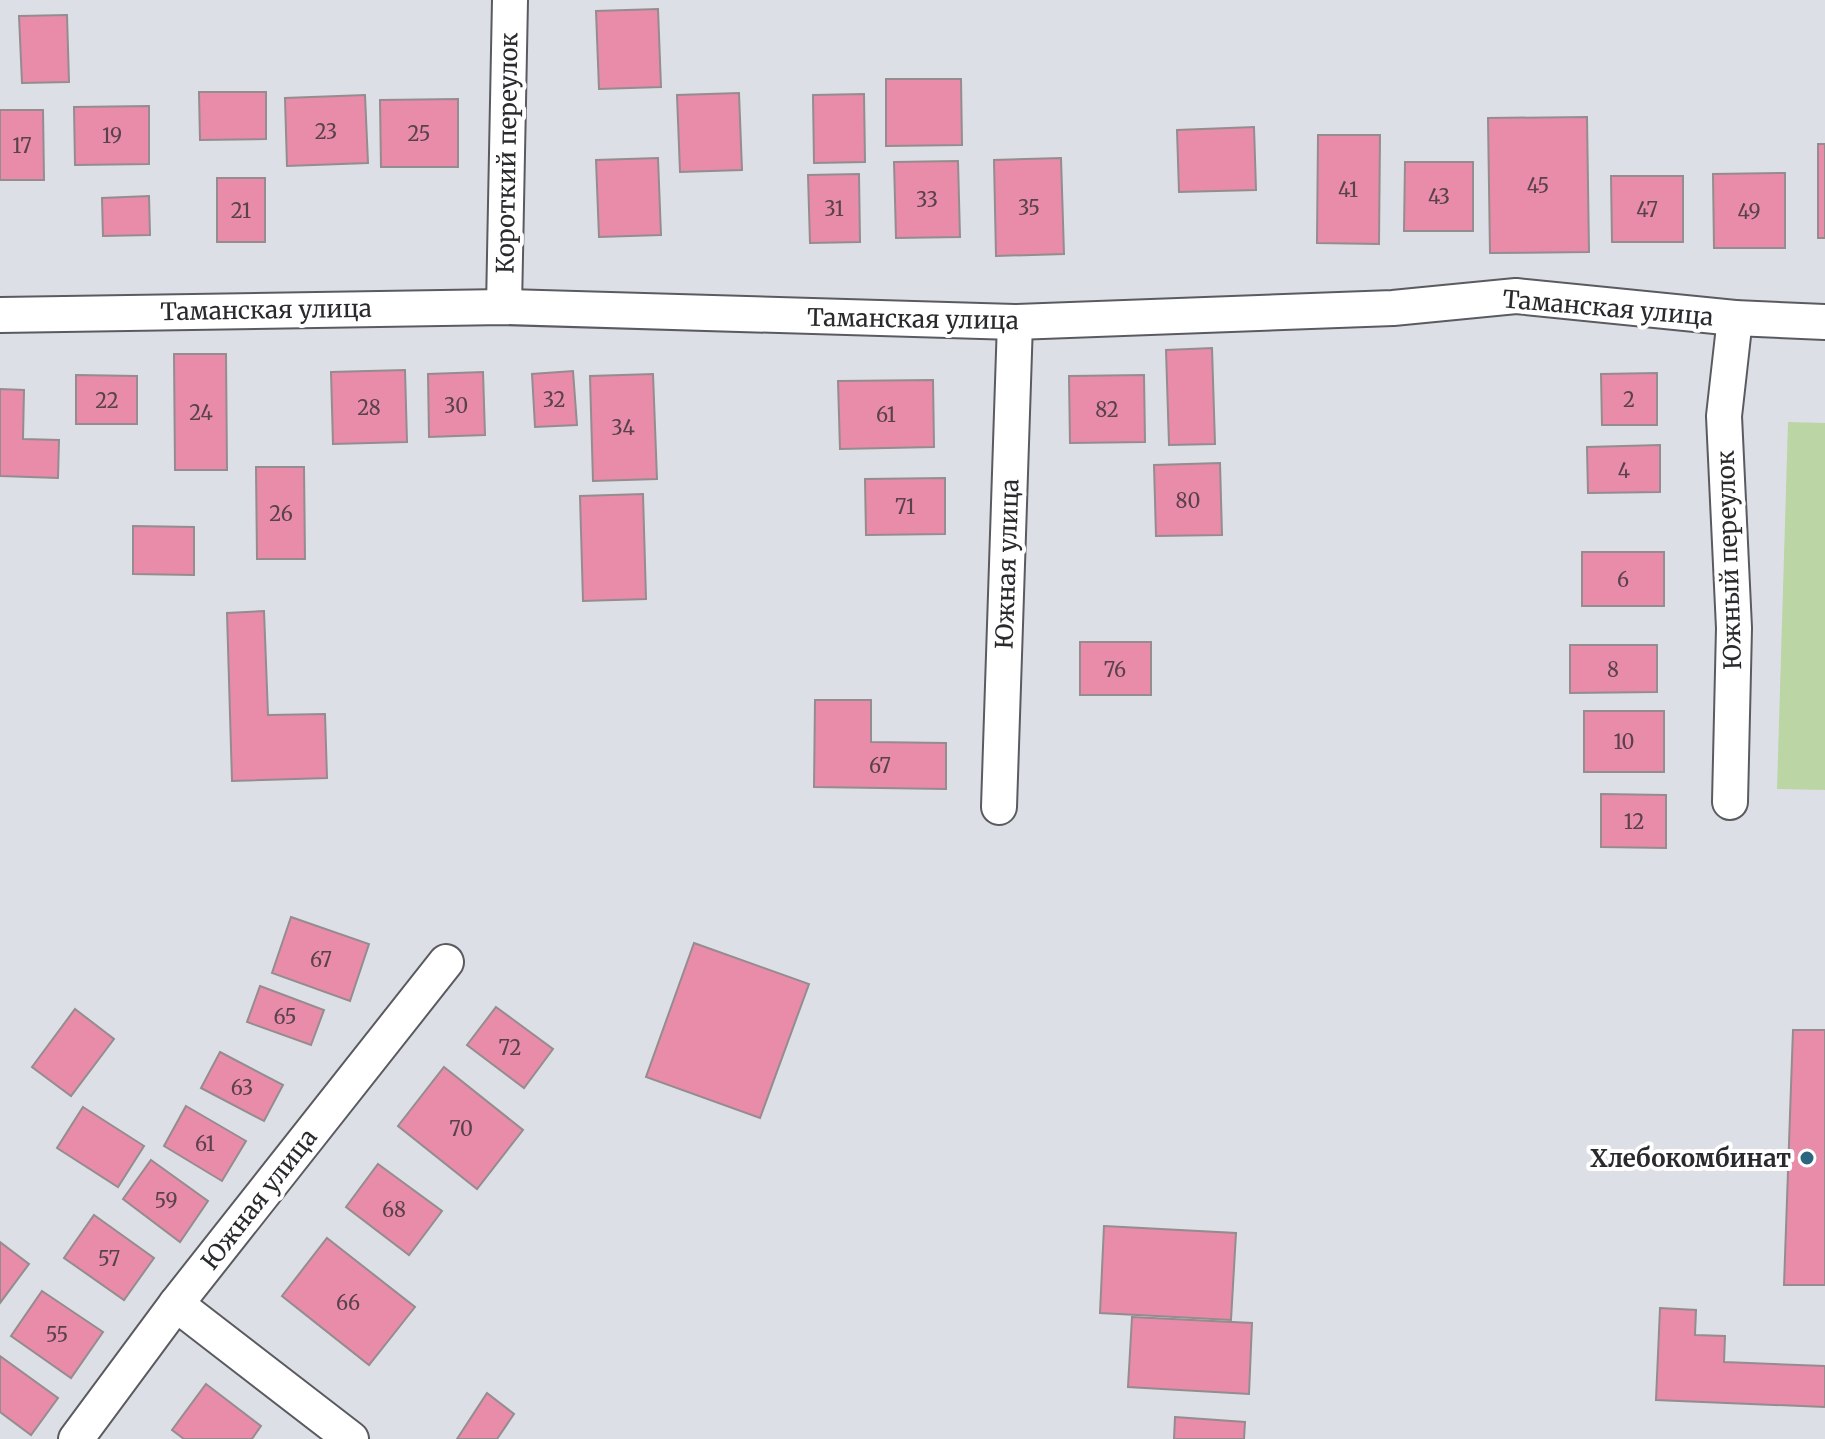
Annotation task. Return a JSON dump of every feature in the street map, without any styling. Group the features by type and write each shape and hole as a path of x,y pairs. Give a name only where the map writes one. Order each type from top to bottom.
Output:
{"street":[{"name":"Короткий переулок","path":"504,307 510,0"},
{"name":"Таманская улица","path":"0,315 504,307 1015,322 1393,308 1516,296 1735,318 1825,322"},
{"name":"Южный переулок","path":"1730,802 1734,628 1724,416 1735,318"},
{"name":"Южная улица","path":"999,807 1015,322"},
{"name":"Южная улица","path":"76,1439 176,1304 446,962"},
{"path":"176,1304 351,1439"}],"green space":[{"path":"1788,422 1825,423 1825,790 1777,789"}],"building":[{"path":"658,9 661,87 599,89 596,11"},
{"path":"67,15 69,82 22,83 19,16"},
{"path":"886,79 961,79 962,145 886,146"},
{"path":"199,92 266,92 266,139 200,140"},
{"path":"739,93 742,170 680,172 677,95"},
{"path":"864,94 865,162 814,163 813,95"},
{"path":"365,95 368,163 287,166 285,98"},
{"path":"458,99 458,167 381,167 380,100"},
{"path":"149,106 149,164 75,165 74,107"},
{"path":"0,110 43,110 44,180 0,180"},
{"path":"1587,117 1589,252 1490,253 1488,118"},
{"path":"1254,127 1256,190 1179,192 1177,130"},
{"path":"1318,135 1380,135 1379,244 1317,243"},
{"path":"1818,144 1825,144 1825,238 1818,238"},
{"path":"658,158 661,235 599,237 596,160"},
{"path":"1061,158 1064,254 996,256 994,160"},
{"path":"958,161 960,237 896,238 894,162"},
{"path":"1405,162 1473,162 1473,231 1404,231"},
{"path":"1785,173 1785,248 1714,248 1713,174"},
{"path":"859,174 860,242 810,243 808,175"},
{"path":"1611,176 1683,176 1683,242 1612,242"},
{"path":"217,178 265,178 265,242 217,242"},
{"path":"149,196 150,235 103,236 102,198"},
{"path":"1212,348 1215,444 1169,445 1166,350"},
{"path":"174,354 226,354 227,470 175,470"},
{"path":"405,370 407,442 333,444 331,372"},
{"path":"573,371 577,425 535,427 532,374"},
{"path":"483,372 485,435 429,437 428,374"},
{"path":"1657,373 1657,425 1602,425 1601,374"},
{"path":"653,374 657,479 593,481 590,376"},
{"path":"76,375 137,376 137,424 76,424"},
{"path":"1144,375 1145,442 1070,443 1069,376"},
{"path":"933,380 934,447 840,449 838,381"},
{"path":"0,389 24,390 23,439 59,440 58,478 0,476"},
{"path":"1660,445 1660,492 1588,493 1587,447"},
{"path":"1220,463 1222,535 1156,536 1154,465"},
{"path":"256,467 304,467 305,559 257,559"},
{"path":"945,478 945,534 866,535 865,479"},
{"path":"643,494 646,599 583,601 580,496"},
{"path":"133,526 194,527 194,575 133,574"},
{"path":"1582,552 1664,552 1664,606 1582,606"},
{"path":"264,611 268,715 325,714 327,778 232,781 227,613"},
{"path":"1080,642 1151,642 1151,695 1080,695"},
{"path":"1570,645 1657,645 1657,692 1570,693"},
{"path":"815,700 871,700 871,742 946,743 946,789 814,787"},
{"path":"1584,711 1664,711 1664,772 1584,772"},
{"path":"1601,794 1666,795 1666,848 1601,847"},
{"path":"291,917 369,944 350,1001 272,973"},
{"path":"694,943 809,984 760,1118 646,1077"},
{"path":"260,986 324,1010 311,1045 247,1022"},
{"path":"496,1007 553,1049 524,1088 467,1045"},
{"path":"75,1009 114,1039 71,1096 32,1067"},
{"name":"Хлебокомбинат","path":"1793,1030 1825,1030 1825,1285 1784,1285"},
{"path":"220,1052 283,1085 264,1121 201,1088"},
{"path":"444,1067 523,1130 477,1189 398,1126"},
{"path":"186,1106 246,1141 222,1181 164,1146"},
{"path":"83,1107 144,1146 118,1187 57,1148"},
{"path":"151,1160 208,1201 180,1242 123,1199"},
{"path":"378,1164 442,1211 409,1255 346,1207"},
{"path":"94,1215 154,1258 124,1300 64,1258"},
{"path":"1104,1226 1236,1233 1231,1320 1100,1313"},
{"path":"327,1238 415,1307 369,1365 282,1296"},
{"path":"0,1242 29,1264 0,1303"},
{"path":"42,1291 103,1332 71,1378 11,1336"},
{"path":"1660,1308 1696,1310 1695,1335 1725,1336 1724,1362 1825,1366 1825,1407 1656,1400"},
{"path":"1132,1317 1252,1323 1249,1394 1128,1387"},
{"path":"0,1356 58,1398 31,1435 0,1412"},
{"path":"206,1384 261,1426 252,1439 184,1439 172,1430"},
{"path":"487,1393 514,1414 497,1439 457,1439"},
{"path":"1175,1417 1245,1422 1244,1439 1174,1439"}],"place":[{"name":"Хлебокомбинат","path":"1807,1158"}]}
